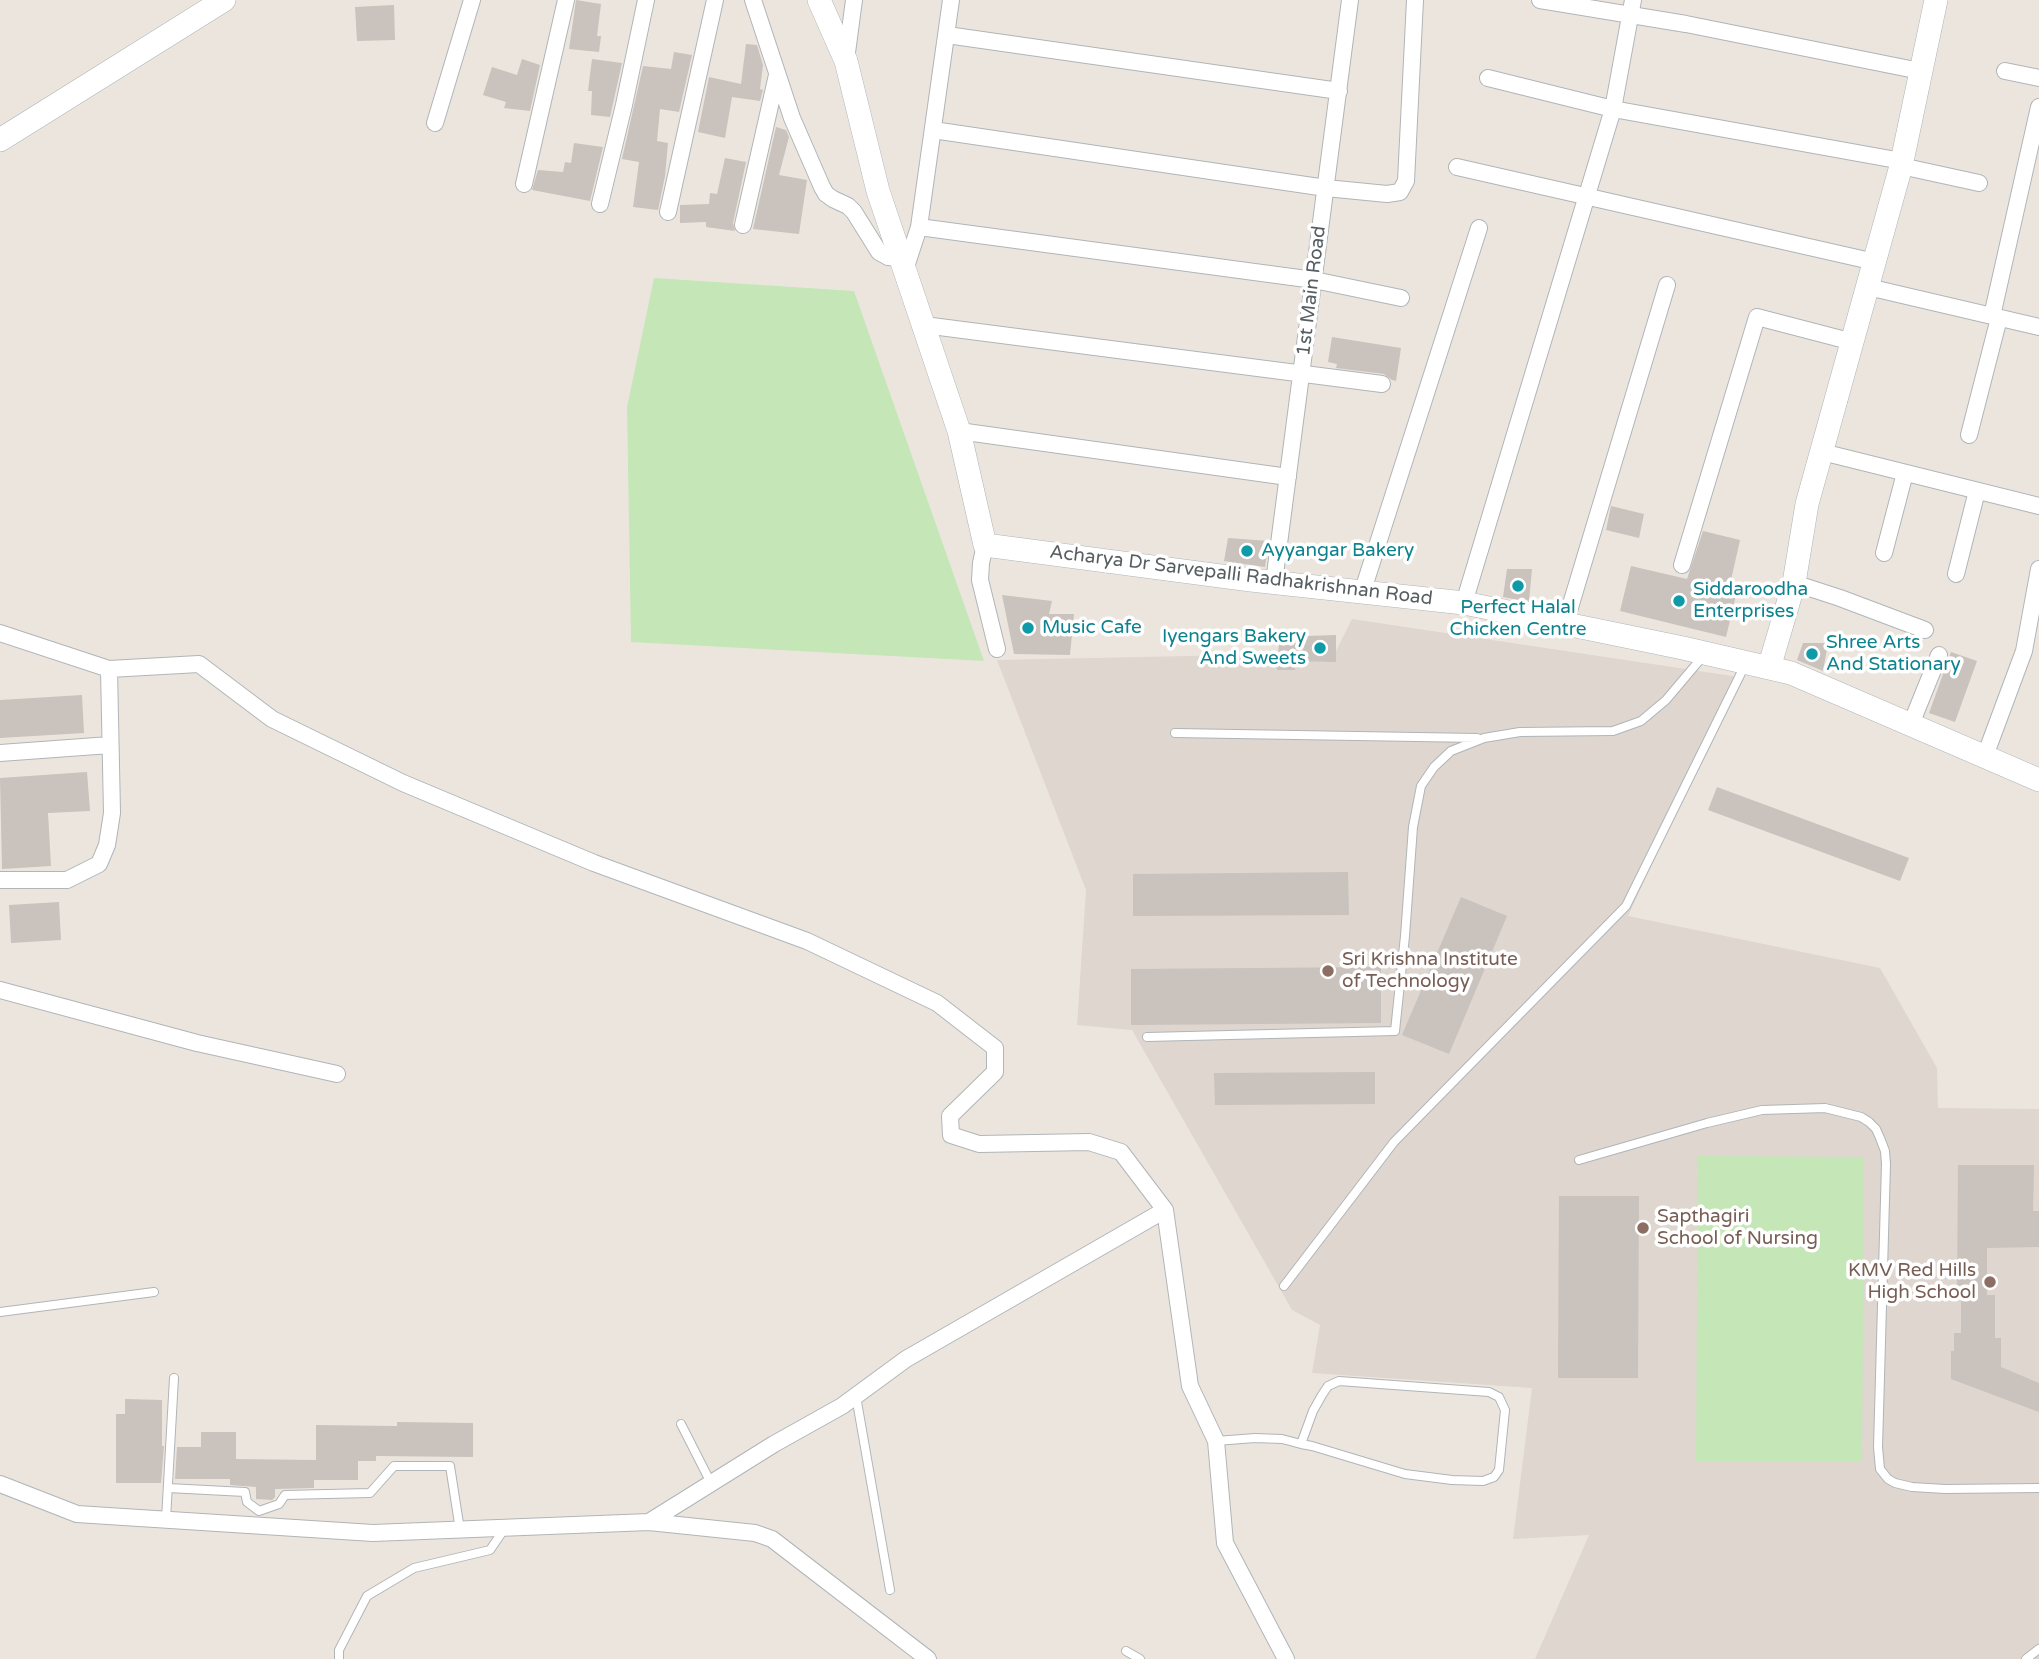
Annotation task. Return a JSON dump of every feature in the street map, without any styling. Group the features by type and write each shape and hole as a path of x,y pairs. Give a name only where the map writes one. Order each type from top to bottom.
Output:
{"street":[{"path":"0,140 224,0"},
{"path":"435,123 472,0"},
{"path":"524,184 566,0"},
{"path":"600,204 646,0"},
{"path":"668,212 715,0"},
{"path":"753,0 792,118 826,194 854,212 879,252 903,264"},
{"path":"819,0 846,61 878,191 960,430 985,544 980,580 997,649"},
{"path":"846,61 854,0"},
{"path":"903,264 919,227 951,0"},
{"name":"1st Main Road","path":"1274,582 1350,0"},
{"path":"933,130 1326,188 1387,194 1400,192 1406,181 1416,0"},
{"path":"1757,665 1794,583 1807,504 1902,164 1936,0"},
{"path":"1540,1 1632,7 1686,24 1920,71"},
{"path":"1464,603 1613,109 1632,7"},
{"path":"947,35 1339,91"},
{"path":"2005,71 2039,78"},
{"path":"743,225 778,73"},
{"path":"1488,78 1613,109 1902,164 1979,183"},
{"path":"1969,435 2039,107"},
{"path":"1457,167 1875,262"},
{"path":"919,227 1314,281 1401,298"},
{"path":"1362,593 1479,228"},
{"path":"1565,624 1667,285"},
{"path":"1868,287 2039,327"},
{"path":"1682,565 1757,317 1853,342"},
{"path":"924,325 1382,384"},
{"path":"960,430 1287,477"},
{"path":"1822,452 2039,506"},
{"path":"1884,554 1905,473"},
{"path":"1956,574 1977,491"},
{"name":"Acharya Dr Sarvepalli Radhakrishnan Road","path":"985,544 1362,593 1464,603 1706,653 1791,673 2039,780"},
{"path":"1985,756 2024,651 2039,569"},
{"path":"1794,583 1840,597 1925,630"},
{"path":"0,634 109,669 199,664 272,719 403,783 594,863 807,941 937,1003 995,1048 995,1072 950,1116 951,1135 979,1143 1089,1142 1121,1152 1165,1210 1190,1386 1216,1441 1225,1544 1286,1659"},
{"path":"1911,724 1939,654"},
{"path":"0,880 67,880 99,864 107,845 112,813 109,669"},
{"path":"0,753 110,745"},
{"path":"0,990 197,1043 337,1074"},
{"path":"649,1522 774,1444 842,1406 906,1359 1165,1210"},
{"path":"0,1484 77,1514 373,1533 649,1522 755,1533 772,1539 928,1659"}],"lane":[{"path":"1175,733 1484,738 1520,732 1613,731 1641,721 1666,700 1706,653"},
{"path":"1284,1286 1394,1142 1626,906 1757,665"},
{"path":"1147,1037 1395,1031 1413,827 1421,786 1451,751 1484,738"},
{"path":"1579,1160 1762,1110 1825,1108 1861,1117 1869,1122 1880,1138 1886,1164 1878,1447 1880,1469 1895,1483 1912,1487 2039,1488"},
{"path":"0,1312 154,1292"},
{"path":"166,1519 174,1378"},
{"path":"1216,1441 1282,1439 1405,1474 1483,1482 1494,1477 1499,1470 1506,1410 1499,1397 1489,1392 1339,1381 1328,1386 1322,1395 1301,1444"},
{"path":"856,1396 890,1590"},
{"path":"681,1423 711,1483"},
{"path":"168,1488 245,1492 247,1502 259,1511 279,1504 285,1495 370,1493 394,1466 450,1466 460,1530"},
{"path":"339,1659 339,1650 367,1596 414,1568 489,1550 505,1528"},
{"path":"2026,1659 2039,1649"},
{"path":"1126,1651 1140,1659"}],"shaded area":[{"path":"1352,619 1739,677 1628,916 1880,968 1937,1068 1938,1108 2039,1109 2039,1659 1535,1659 1589,1535 1513,1539 1532,1388 1312,1373 1320,1325 1292,1310 1132,1030 1077,1025 1086,890 997,660 1335,653"}],"green space":[{"path":"654,278 854,291 984,661 631,642 627,407"},
{"path":"1698,1156 1864,1157 1862,1462 1696,1461"}],"building":[{"path":"576,0 601,4 597,36 601,36 599,52 569,49"},
{"path":"394,5 395,40 357,41 355,7"},
{"path":"746,44 757,45 763,65 760,101 732,97 725,138 698,132 709,77 741,84"},
{"path":"674,52 692,55 679,112 660,109 657,141 668,143 658,210 633,207 639,162 622,159 643,66 671,69"},
{"path":"522,59 540,65 530,111 504,108 506,102 483,95 492,67 517,75"},
{"path":"592,59 622,63 610,117 591,115 592,91 588,91"},
{"path":"776,127 786,130 789,137 779,175 807,180 799,234 753,229"},
{"path":"574,143 603,147 590,201 532,190 538,170 563,172 565,162 571,163"},
{"path":"725,158 746,162 733,223 735,231 706,227 706,222 680,223 680,205 709,204 710,193 717,194"},
{"path":"1332,337 1401,348 1396,381 1384,374 1336,368 1337,364 1328,362"},
{"path":"1611,506 1644,514 1639,538 1606,530"},
{"name":"Siddaroodha Enterprises","path":"1703,531 1740,540 1729,589 1737,591 1726,637 1620,611 1631,566 1687,579"},
{"name":"Ayyangar Bakery","path":"1228,538 1269,541 1265,567 1224,561"},
{"name":"Perfect Halal Chicken Centre","path":"1507,569 1532,569 1529,602 1503,597"},
{"name":"Music Cafe","path":"1002,595 1052,601 1049,614 1074,614 1070,655 1014,654"},
{"path":"1336,635 1336,662 1295,661 1295,670 1277,670 1279,643 1305,643 1307,636"},
{"name":"Shree Arts And Stationary","path":"1803,643 1828,643 1823,671 1797,660"},
{"path":"1951,652 1977,661 1955,722 1929,713"},
{"path":"82,695 84,733 0,738 0,700"},
{"path":"87,772 90,811 48,813 51,866 2,869 0,778"},
{"path":"1717,787 1909,858 1900,881 1708,810"},
{"path":"1348,872 1349,915 1133,916 1133,874"},
{"path":"1461,897 1507,916 1449,1054 1402,1035"},
{"path":"59,902 61,940 11,943 9,905"},
{"path":"1381,967 1381,1023 1131,1025 1131,969"},
{"path":"1375,1072 1375,1104 1215,1105 1214,1073"},
{"path":"1958,1165 2034,1165 2033,1211 2039,1211 2039,1247 1987,1248 1987,1295 1995,1295 1995,1338 2001,1338 2001,1367 2039,1383 2039,1412 1951,1379 1954,1333 1961,1333 1961,1295 1957,1295"},
{"path":"1559,1196 1639,1196 1638,1378 1558,1378"},
{"path":"125,1399 162,1400 164,1446 161,1483 116,1483 116,1414 125,1414"},
{"path":"397,1422 473,1423 473,1457 376,1456 376,1461 358,1461 358,1480 314,1480 314,1488 275,1489 275,1497 272,1500 256,1499 256,1487 230,1485 230,1479 175,1479 177,1447 201,1447 201,1432 236,1432 236,1459 316,1460 316,1425 397,1426"}],"place":[{"name":"Ayyangar Bakery","path":"1247,551"},
{"name":"Perfect Halal Chicken Centre","path":"1518,586"},
{"name":"Siddaroodha Enterprises","path":"1679,601"},
{"name":"Music Cafe","path":"1028,628"},
{"name":"Iyengars Bakery And Sweets","path":"1320,648"},
{"name":"Shree Arts And Stationary","path":"1812,654"},
{"name":"Sri Krishna Institute of Technology","path":"1328,971"},
{"name":"Sapthagiri School of Nursing","path":"1643,1228"},
{"name":"KMV Red Hills High School","path":"1990,1282"}]}
